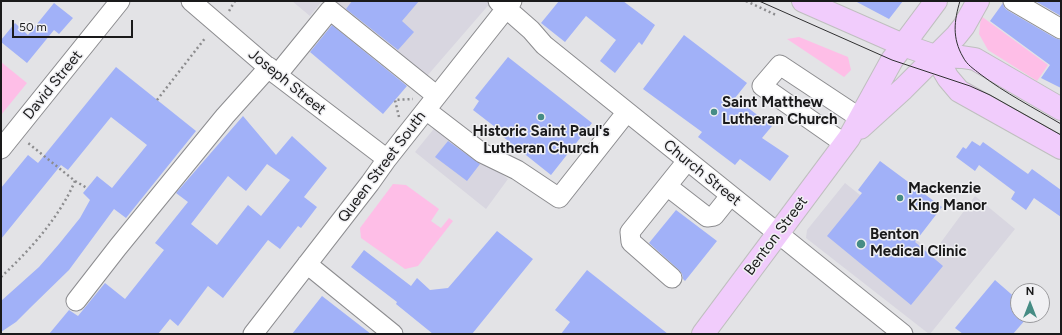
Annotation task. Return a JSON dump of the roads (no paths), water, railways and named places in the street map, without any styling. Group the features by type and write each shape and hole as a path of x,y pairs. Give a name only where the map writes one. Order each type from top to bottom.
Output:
{"main road":[{"path":"802,1 903,45 935,56 975,59 1061,109"},
{"name":"Benton Street","path":"703,334 847,141 892,60 936,1"},
{"name":"Benton Street","path":"847,141 903,89 964,26 978,1"},
{"path":"964,26 967,45 975,59"},
{"path":"935,56 948,78 959,91 1061,148"}],"street":[{"path":"1013,1 1061,29"},
{"name":"Church Street","path":"505,3 544,45 626,113 903,334"},
{"name":"Queen Street South","path":"253,334 370,183 387,159 420,104 437,96 505,3"},
{"name":"David Street","path":"1,149 111,5"},
{"name":"Joseph Street","path":"203,5 273,71 387,159"},
{"path":"76,301 225,116 273,71 330,10 437,96"},
{"path":"847,141 762,86 780,65 860,118"},
{"path":"420,104 482,153 516,170 559,198 626,113"},
{"path":"672,278 631,242 630,232 687,161"},
{"path":"667,186 707,217 714,216 730,196"},
{"path":"307,264 393,334"}],"tram line":[{"path":"759,1 892,60 970,86 990,95 1061,135"},
{"path":"960,1 956,16 955,29 959,50 966,62 999,88 1061,124"}],"place":[{"name":"Saint Matthew Lutheran Church","path":"714,112"},
{"name":"Historic Saint Paul's Lutheran Church","path":"541,117"},
{"name":"Mackenzie King Manor","path":"900,198"},
{"name":"Benton Medical Clinic","path":"861,244"}]}
